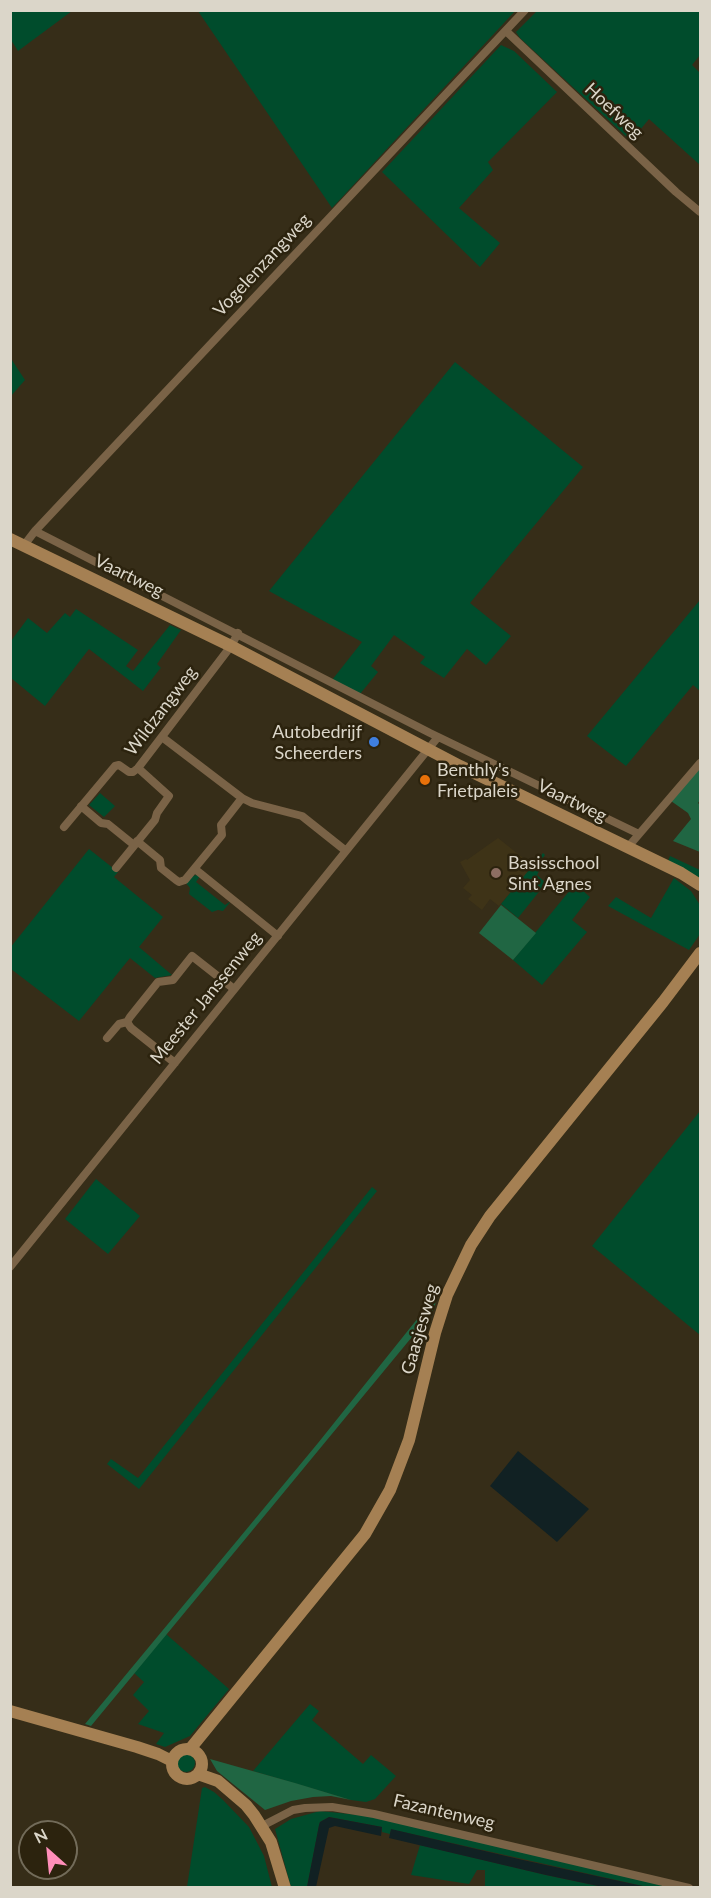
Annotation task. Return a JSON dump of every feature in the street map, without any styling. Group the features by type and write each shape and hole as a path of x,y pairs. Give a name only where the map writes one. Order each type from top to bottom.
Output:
{"main road":[{"name":"Vaartweg","path":"10,538 231,646 429,750 681,873 700,885"},
{"name":"Gaasjesweg","path":"194,1751 206,1731 365,1534 390,1490 409,1440 435,1333 447,1295 471,1245 490,1216 669,995 700,953"},
{"path":"10,1711 158,1754 166,1753 173,1758"},
{"path":"182,1749 194,1751 202,1759 200,1771 188,1779 181,1778 173,1770 173,1758 182,1749"},
{"path":"200,1771 232,1792 246,1805 262,1826 271,1842 285,1887"}],"street":[{"name":"Vogelenzangweg","path":"25,544 525,10"},
{"name":"Hoefweg","path":"506,31 700,212"},
{"name":"Vaartweg","path":"35,531 438,737 639,834"},
{"path":"231,646 238,633"},
{"name":"Wildzangweg","path":"64,827 115,766 119,765 129,772 138,768 231,646"},
{"path":"162,737 242,798 306,819 346,851"},
{"path":"429,750 438,737"},
{"name":"Meester Janssenweg","path":"10,1267 429,750"},
{"path":"628,847 700,763"},
{"path":"116,868 154,820 169,796 138,768"},
{"path":"81,806 101,823 108,824 160,860 161,868 176,880 182,881 188,878 222,835 221,825 242,798"},
{"path":"195,869 278,936"},
{"path":"107,1038 119,1024 127,1023 158,982 173,980 192,956 234,989"},
{"path":"127,1023 175,1063"},
{"name":"Fazantenweg","path":"262,1826 293,1810 332,1807 375,1814 689,1887"}],"shaded area":[{"name":"Basisschool Sint Agnes","path":"498,838 533,866 499,906 490,899 482,910 468,899 472,895 463,888 470,880 460,862 467,860"},
{"path":"518,1451 589,1509 557,1542 490,1486"},
{"path":"329,1817 382,1827 381,1836 335,1826 329,1828 316,1887 307,1887 319,1825"},
{"path":"391,1829 647,1887 603,1887 546,1875 389,1838"}],"green space":[{"path":"198,10 516,10 332,208 198,11"},
{"path":"10,11 72,11 18,51 11,40"},
{"path":"537,11 700,11 700,55 692,65 700,73 700,165 649,119 631,141 520,38 516,32"},
{"path":"501,45 514,51 557,92 488,162 493,170 459,208 500,243 480,267 382,172"},
{"path":"10,357 25,380 11,396 10,396"},
{"path":"455,362 583,467 470,603 511,636 486,665 467,649 444,678 420,663 425,657 394,635 371,666 378,672 360,694 332,680 362,642 269,591"},
{"path":"700,600 700,691 693,685 626,766 587,736"},
{"path":"76,609 138,650 126,666 133,671 170,625 181,630 157,664 161,668 143,691 89,649 45,706 11,678 11,641 28,618 47,633 65,613 70,617"},
{"path":"700,766 700,800 698,803 700,805 700,852 673,841 691,819 688,813 671,801"},
{"path":"100,793 115,806 104,817 89,805"},
{"path":"89,849 118,872 114,877 163,917 139,947 172,975 155,978 130,958 79,1021 11,969 10,948"},
{"path":"543,853 545,855 535,868 539,871 537,875 546,883 518,918 501,904"},
{"path":"670,856 700,870 700,879 668,861"},
{"path":"192,876 200,876 196,882 225,905 231,901 223,911 212,912 189,894 190,888 186,883"},
{"path":"674,878 691,891 700,905 700,934 689,950 608,906 616,897 651,918"},
{"path":"575,884 590,897 572,920 587,932 542,985 513,960"},
{"path":"501,905 536,933 513,960 479,933"},
{"path":"700,1111 700,1335 592,1246"},
{"path":"96,1179 140,1216 108,1254 65,1219"},
{"path":"372,1187 377,1191 139,1489 107,1464 111,1459 138,1478"},
{"path":"438,1293 434,1309 421,1326 91,1726 85,1724 318,1443"},
{"path":"166,1634 229,1689 190,1736 165,1747 156,1744 164,1733 138,1724 149,1711 133,1695 144,1682 134,1673"},
{"path":"310,1704 319,1711 312,1720 363,1764 371,1755 396,1776 375,1799 366,1802 351,1800 253,1771"},
{"path":"182,1754 190,1754 195,1759 193,1770 182,1772 177,1767 177,1759"},
{"path":"210,1759 351,1800 331,1796 313,1797 291,1801 265,1810 217,1771"},
{"path":"205,1787 223,1800 249,1827 264,1856 272,1887 187,1887 202,1788"},
{"path":"320,1811 368,1816 678,1887 647,1887 403,1832 391,1830 390,1834 382,1832 382,1827 329,1817 320,1822 307,1887 291,1887 275,1829 291,1819"},
{"path":"420,1845 603,1887 485,1887 485,1870 477,1870 469,1884 411,1875"}],"place":[{"name":"Autobedrijf Scheerders","path":"374,742"},
{"name":"Benthly's Frietpaleis","path":"425,780"},
{"name":"Basisschool Sint Agnes","path":"496,873"}]}
